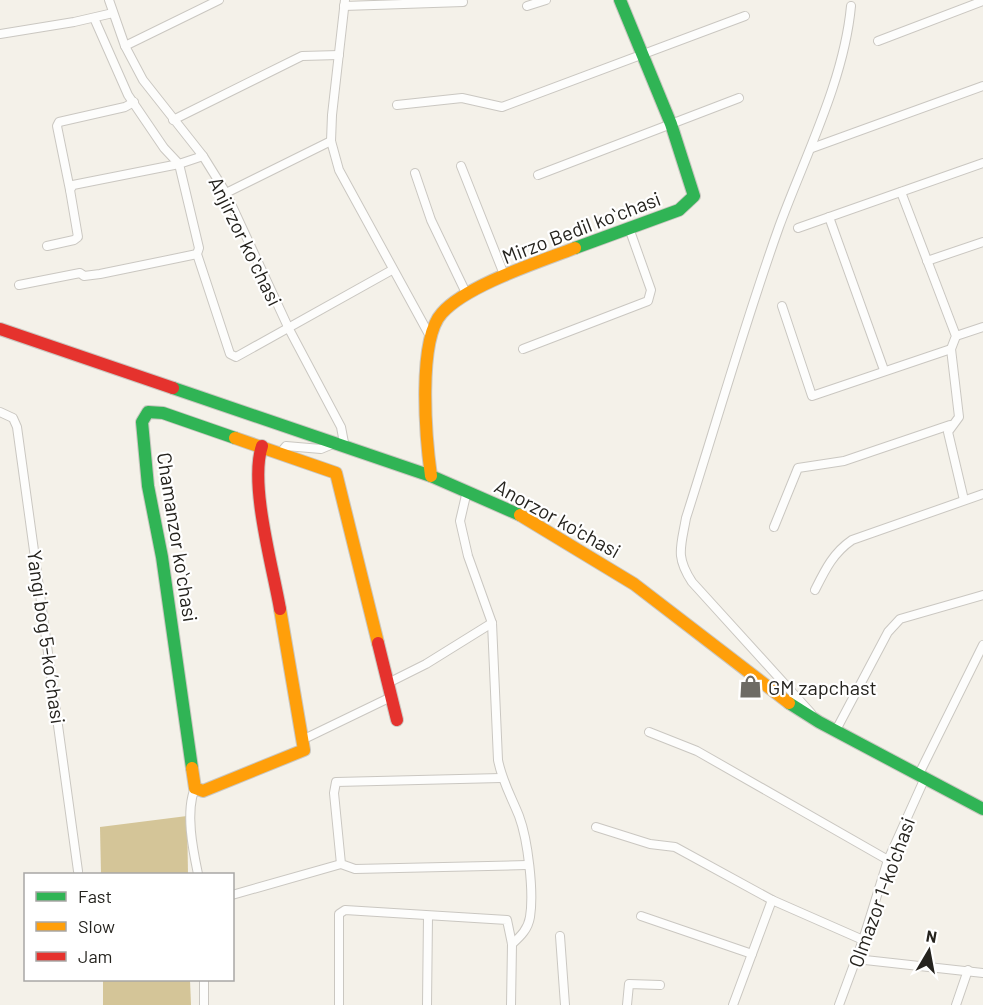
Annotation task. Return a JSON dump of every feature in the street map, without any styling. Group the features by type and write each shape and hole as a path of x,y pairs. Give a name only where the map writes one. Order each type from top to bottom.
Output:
{"street":[{"name":"Anjirzor koʻchasi","path":"109,0 125,46 143,80 203,156 226,193 289,329 341,427 339,446"},
{"path":"125,46 219,0"},
{"path":"526,6 546,0"},
{"name":"Mirzo Bedil koʻchasi","path":"431,476 425,413 431,338 443,311 466,295 505,277 679,210 694,196 671,124 620,0"},
{"path":"878,42 983,1"},
{"path":"431,338 339,170 331,141 344,3 464,2"},
{"path":"819,722 692,582 682,566 680,551 686,518 780,226 812,148 847,37 850,6"},
{"path":"0,34 113,13"},
{"path":"397,105 462,98 502,107 745,16"},
{"path":"94,18 134,102 164,148 179,164 199,248 196,254 230,354 236,357 392,270"},
{"path":"173,120 302,56 339,55"},
{"path":"812,148 983,86"},
{"path":"538,175 740,98"},
{"path":"47,246 78,237 57,126 59,122 125,107 134,102"},
{"path":"226,193 331,141"},
{"path":"70,190 74,185 179,164 203,156"},
{"path":"798,228 983,163"},
{"path":"461,166 505,277"},
{"path":"415,173 431,220 466,295"},
{"path":"774,527 798,468 844,461 950,425 959,417 951,349 956,336 902,192"},
{"path":"829,217 884,370"},
{"path":"523,349 648,301 651,290 629,228"},
{"path":"927,261 983,242"},
{"path":"19,285 80,273 84,276 100,274 196,254"},
{"path":"782,306 812,396 951,349"},
{"path":"956,336 983,327"},
{"name":"Anorzor ko'chasi","path":"0,329 431,476 467,491 560,537 606,565 662,604 776,694 835,732 983,810"},
{"name":"Yangi bog 5-koʼchasi","path":"0,412 13,418 17,427 78,871"},
{"name":"Chamanzor koʻchasi","path":"198,873 191,797 195,788 162,557 148,486 142,422 148,412 163,413 332,470 340,480 397,720"},
{"path":"950,425 948,432 964,501"},
{"path":"195,788 203,791 304,750 260,495 258,458 262,446"},
{"path":"281,452 286,446 321,449 339,446"},
{"path":"467,491 460,521 468,556 492,623 501,778 522,827 527,865 530,916 526,929 512,944"},
{"path":"815,590 828,563 838,549 852,540 983,494"},
{"path":"835,732 888,632 900,620 983,595"},
{"path":"388,683 426,664 492,623"},
{"name":"Olmazor 1-ko'chasi","path":"839,1005 863,940 888,860 921,778 983,645"},
{"path":"302,740 391,697"},
{"path":"649,732 697,752 888,860"},
{"path":"341,864 334,793 336,782 501,778"},
{"path":"596,827 650,844 675,847 772,900 863,940"},
{"path":"234,894 341,864 355,869 527,865"},
{"path":"733,1005 772,900"},
{"path":"339,1005 339,932 342,911 507,920 512,944 511,1005"},
{"path":"427,1005 428,916"},
{"path":"641,916 752,954"},
{"path":"560,936 565,1005"},
{"path":"856,959 983,973"},
{"path":"956,1005 968,970"},
{"path":"204,981 204,1005"},
{"path":"627,1005 629,984 660,985"}],"shaded area":[{"path":"187,816 188,873 101,873 100,827"},
{"path":"103,981 190,981 191,1005 103,1005"}],"traffic: fast":[{"path":"575,248 679,210 694,196 671,124 620,0"},
{"path":"173,388 431,476 520,515"},
{"path":"192,768 162,557 148,486 142,422 148,412 163,413 235,438"},
{"path":"789,703 819,722 983,809"}],"traffic: slow":[{"path":"431,476 427,439 426,367 434,326 442,313 468,293 486,284 575,248"},
{"path":"235,438 336,473 378,643"},
{"path":"520,515 634,584 789,703"},
{"path":"192,768 195,788 203,791 304,750 280,609"}],"traffic: jam":[{"path":"0,329 173,388"},
{"path":"262,446 258,482 260,503 280,609"},
{"path":"378,643 397,720"}],"place":[{"name":"GM zapchast","path":"750,687"}]}
